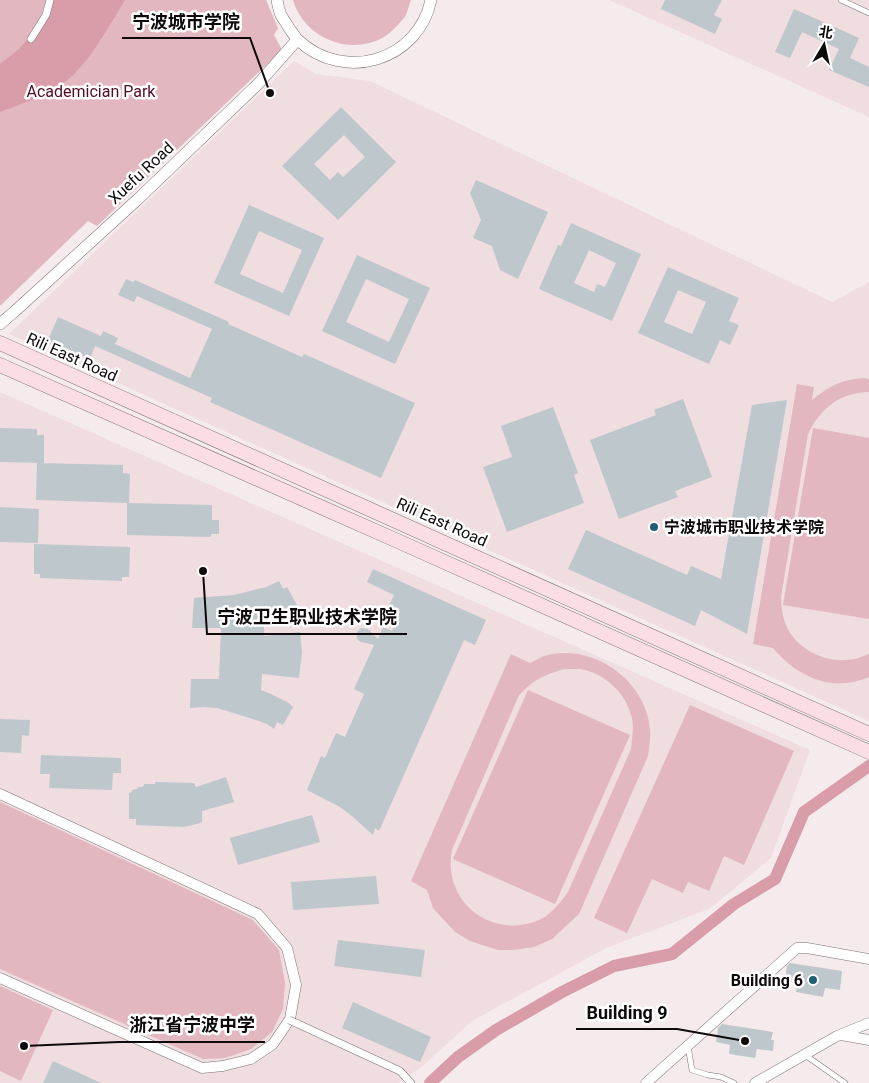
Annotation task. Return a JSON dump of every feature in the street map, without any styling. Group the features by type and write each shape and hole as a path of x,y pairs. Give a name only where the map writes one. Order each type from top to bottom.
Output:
{"main road":[{"name":"Rili East Road","path":"0,343 869,734"},
{"path":"0,366 866,750"}],"street":[{"path":"31,39 46,15 50,0"},
{"path":"277,0 281,15 297,40 319,55 344,62 370,62 395,52 415,36 428,13 431,0"},
{"name":"Xuefu Road","path":"0,324 137,200 258,84 297,40"},
{"path":"0,794 258,914 287,948 296,985 290,1019 273,1044 250,1060 202,1068 0,978"},
{"path":"646,1083 797,948 869,959"},
{"path":"292,1022 400,1071 411,1083"},
{"path":"755,1083 841,1035 869,1023"},
{"path":"841,1035 869,1040"}],"lane":[{"path":"841,0 869,13"},
{"path":"688,1045 692,1070 721,1077 734,1083"},
{"path":"805,1054 845,1083"}],"shaded area":[{"path":"50,0 125,0 89,57 68,80 40,96 0,112 0,64 19,49 40,24"},
{"path":"609,0 869,0 869,117"},
{"name":"宁波城市职业技术学院","path":"294,61 316,74 370,81 832,302 869,282 869,721 9,334"},
{"path":"0,392 810,750 771,858 709,909 606,948 472,1021 424,1065 399,1083 0,1083"}],"green space":[{"name":"Academician Park","path":"0,0 266,0 278,28 274,35 282,50 97,226 88,221 0,306"},
{"path":"293,0 411,0 406,15 387,35 374,42 360,45 331,41 319,34 299,14"},
{"path":"864,378 869,379 869,392 849,395 832,404 819,417 808,434 781,597 781,606 787,627 794,638 806,649 822,657 838,660 858,658 869,654 869,677 856,682 829,683 804,674 793,667 773,648 753,644 797,384 814,387 812,400 836,384"},
{"path":"813,428 869,438 869,619 783,605"},
{"path":"562,653 580,655 598,660 614,669 627,681 638,695 646,711 650,729 648,756 579,914 552,939 534,947 513,950 498,950 470,941 455,932 433,908 427,890 411,881 511,654 530,663 544,656","holes":["565,669 589,671 606,680 620,693 632,718 631,749 568,892 554,909 542,919 519,925 502,925 486,920 473,911 462,899 454,885 451,868 452,850 519,695 540,678"]},
{"path":"528,690 630,735 555,904 453,859"},
{"path":"690,705 794,751 744,865 724,856 709,891 688,882 683,893 652,879 627,933 594,918"},
{"path":"0,802 253,920 279,950 285,983 283,1009 272,1032 251,1049 225,1058 203,1059 0,969"},
{"path":"0,986 53,1010 21,1081 0,1071"}],"building":[{"path":"665,0 722,0 714,15 722,19 715,34 661,9"},
{"path":"794,9 859,38 850,58 869,67 869,87 829,70 839,49 802,32 790,58 775,52"},
{"path":"341,107 396,162 338,220 282,166","holes":["344,135 365,157 343,177 338,172 330,180 314,164"]},
{"path":"476,180 548,212 518,279 500,270 492,246 473,238 481,220 470,193"},
{"path":"249,205 324,238 289,316 214,283","holes":["259,231 302,250 283,293 240,274"]},
{"path":"571,223 641,254 612,321 539,289 558,245 561,246","holes":["589,250 616,263 605,287 597,284 594,292 574,283"]},
{"path":"357,255 430,288 395,364 322,331","holes":["366,279 409,299 389,342 346,322"]},
{"path":"668,267 739,298 729,321 739,325 730,345 720,340 709,364 638,333","holes":["678,290 706,302 692,334 664,322"]},
{"path":"126,279 133,282 135,280 302,357 304,354 415,403 381,478 210,402 212,398 95,346 90,359 48,340 58,317 101,336 103,331 118,338 115,344 190,378 212,329 137,296 134,302 118,295"},
{"path":"683,399 712,477 675,491 678,497 619,519 590,440 656,415 654,410"},
{"path":"787,400 747,634 701,610 695,626 568,569 586,530 687,575 691,566 721,579 752,405"},
{"path":"553,407 578,473 574,475 584,503 507,532 483,467 512,457 501,426"},
{"path":"0,428 37,429 37,435 44,435 44,463 0,462"},
{"path":"37,463 123,465 123,473 130,474 129,503 212,505 212,520 219,520 219,534 211,534 211,537 127,535 127,503 36,500"},
{"path":"0,507 39,509 38,543 0,542"},
{"path":"34,544 130,547 129,577 122,577 122,581 40,578 40,574 34,574"},
{"path":"373,569 486,620 475,645 464,640 379,831 375,828 373,835 340,807 307,790 321,756 325,758 336,733 345,737 364,694 354,689 374,645 358,640 357,632 361,628 368,629 378,639 383,627 392,631 400,611 389,606 394,595 367,582"},
{"path":"279,581 283,589 287,587 297,605 292,609 264,619 264,636 300,632 302,652 299,678 262,674 261,690 289,703 293,707 283,725 277,722 274,729 267,724 217,708 190,708 191,679 219,679 221,628 192,628 194,598 234,595 266,587"},
{"path":"0,719 30,720 29,736 22,735 21,753 0,752"},
{"path":"41,755 121,758 121,773 113,773 112,790 49,788 50,774 40,774"},
{"path":"226,777 234,802 202,811 202,822 184,827 136,825 136,819 129,819 129,793 138,787 143,787 144,784 155,784 155,782 194,783 196,787"},
{"path":"312,815 320,842 238,865 230,838"},
{"path":"376,876 379,904 293,910 291,882"},
{"path":"338,940 425,950 421,977 334,966"},
{"name":"Building 6","path":"790,963 842,971 840,990 825,988 823,997 796,992 797,983 785,981 787,966"},
{"path":"353,1002 431,1037 420,1062 342,1028"},
{"path":"722,1024 773,1032 771,1040 774,1040 773,1051 757,1049 755,1058 729,1054 730,1045 716,1042 718,1028"},
{"path":"53,1061 101,1083 43,1083"}],"waterway":[{"path":"430,1083 458,1057 496,1030 562,992 614,966 672,954 734,904 775,879 804,812 869,766"}],"place":[{"name":"宁波城市学院","path":"270,93"},
{"name":"宁波城市职业技术学院","path":"654,527"},
{"name":"宁波卫生职业技术学院","path":"203,571"},
{"name":"Building 6","path":"813,980"},
{"name":"Building 9","path":"745,1041"},
{"name":"浙江省宁波中学","path":"24,1046"}]}
